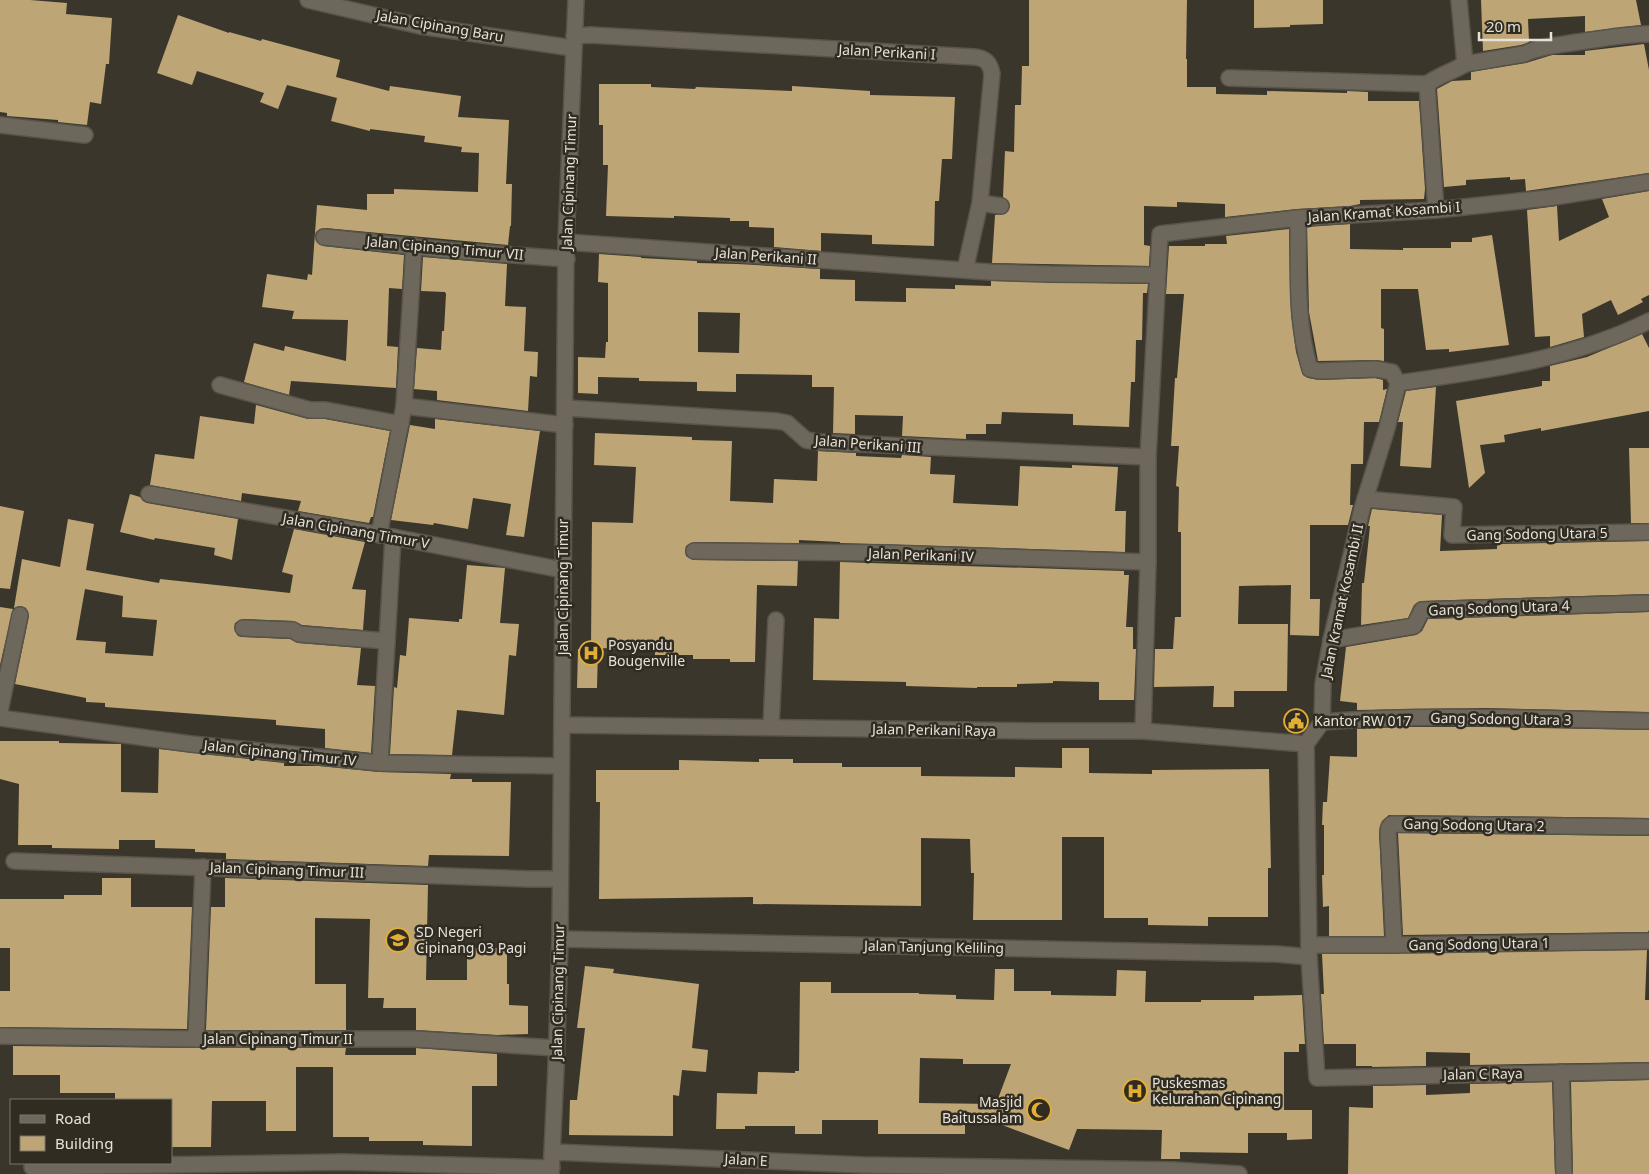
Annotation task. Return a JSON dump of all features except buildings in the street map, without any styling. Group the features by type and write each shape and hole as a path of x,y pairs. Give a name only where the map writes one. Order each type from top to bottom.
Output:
{"street":[{"name":"Jalan Cipinang Baru","path":"308,0 420,26 574,42"},
{"name":"Jalan Cipinang Timur","path":"551,1171 560,939 566,242 576,0"},
{"path":"1459,0 1464,64"},
{"path":"1230,78 1427,84 1439,75 1464,64 1524,54 1532,50 1553,46 1629,34 1649,34"},
{"name":"Jalan Perikani I","path":"574,42 591,35 981,58 988,62 991,66 992,74 980,203 965,270"},
{"path":"1427,84 1436,210"},
{"path":"0,125 86,134"},
{"name":"Jalan Kramat Kosambi I","path":"1157,275 1160,234 1298,218 1436,210 1548,198 1649,182"},
{"path":"980,203 1001,206"},
{"path":"1298,218 1298,310 1310,369 1319,371 1386,370 1392,372 1398,383 1495,369 1534,361 1599,343 1649,322"},
{"name":"Jalan Cipinang Timur VII","path":"324,237 567,259"},
{"name":"Jalan Perikani II","path":"566,242 965,270 1049,274 1157,275"},
{"path":"380,763 387,641 386,536 404,406 414,246"},
{"path":"1143,731 1148,562 1148,457 1157,275"},
{"name":"Jalan Kramat Kosambi II","path":"1322,722 1323,684 1331,640 1366,499 1398,383"},
{"path":"220,386 310,410 326,410 401,424"},
{"path":"404,406 565,425"},
{"name":"Jalan Perikani III","path":"565,408 777,421 787,423 806,440 818,442 1148,457"},
{"name":"Jalan Cipinang Timur V","path":"149,494 563,570"},
{"name":"Gang Sodong Utara 5","path":"1366,499 1454,507 1452,535 1649,532"},
{"name":"Jalan Perikani IV","path":"694,551 887,553 1148,562"},
{"name":"Gang Sodong Utara 4","path":"1331,640 1414,626 1422,610 1649,603"},
{"path":"0,711 20,615"},
{"path":"771,727 776,620"},
{"path":"244,628 293,630 299,634 387,641"},
{"name":"Jalan Cipinang Timur IV","path":"0,718 191,744 380,763 561,766"},
{"name":"Gang Sodong Utara 3","path":"1322,722 1382,718 1649,721"},
{"path":"1309,951 1306,744 1322,722"},
{"name":"Jalan Perikani Raya","path":"562,725 1143,731 1306,744"},
{"name":"Gang Sodong Utara 2","path":"1394,945 1388,831 1392,824 1649,827"},
{"name":"Jalan Cipinang Timur III","path":"14,861 560,879"},
{"path":"196,1039 203,867"},
{"name":"Jalan Tanjung Keliling","path":"560,939 1257,953 1309,951"},
{"name":"Gang Sodong Utara 1","path":"1309,951 1394,945 1649,941"},
{"name":"Jalan C Raya","path":"1309,951 1317,1078 1649,1071"},
{"name":"Jalan Cipinang Timur II","path":"0,1036 196,1039 416,1039 556,1048"},
{"path":"1561,1072 1564,1174"},
{"name":"Jalan E","path":"553,1152 863,1170 1173,1170 1239,1174"},
{"path":"32,1167 344,1162 551,1171"}],"place":[{"name":"Posyandu Bougenville","path":"591,653"},
{"name":"Kantor RW 017","path":"1296,721"},
{"name":"SD Negeri Cipinang 03 Pagi","path":"398,940"},
{"name":"Puskesmas Kelurahan Cipinang","path":"1135,1091"},
{"name":"Masjid Baitussalam","path":"1039,1110"}]}
